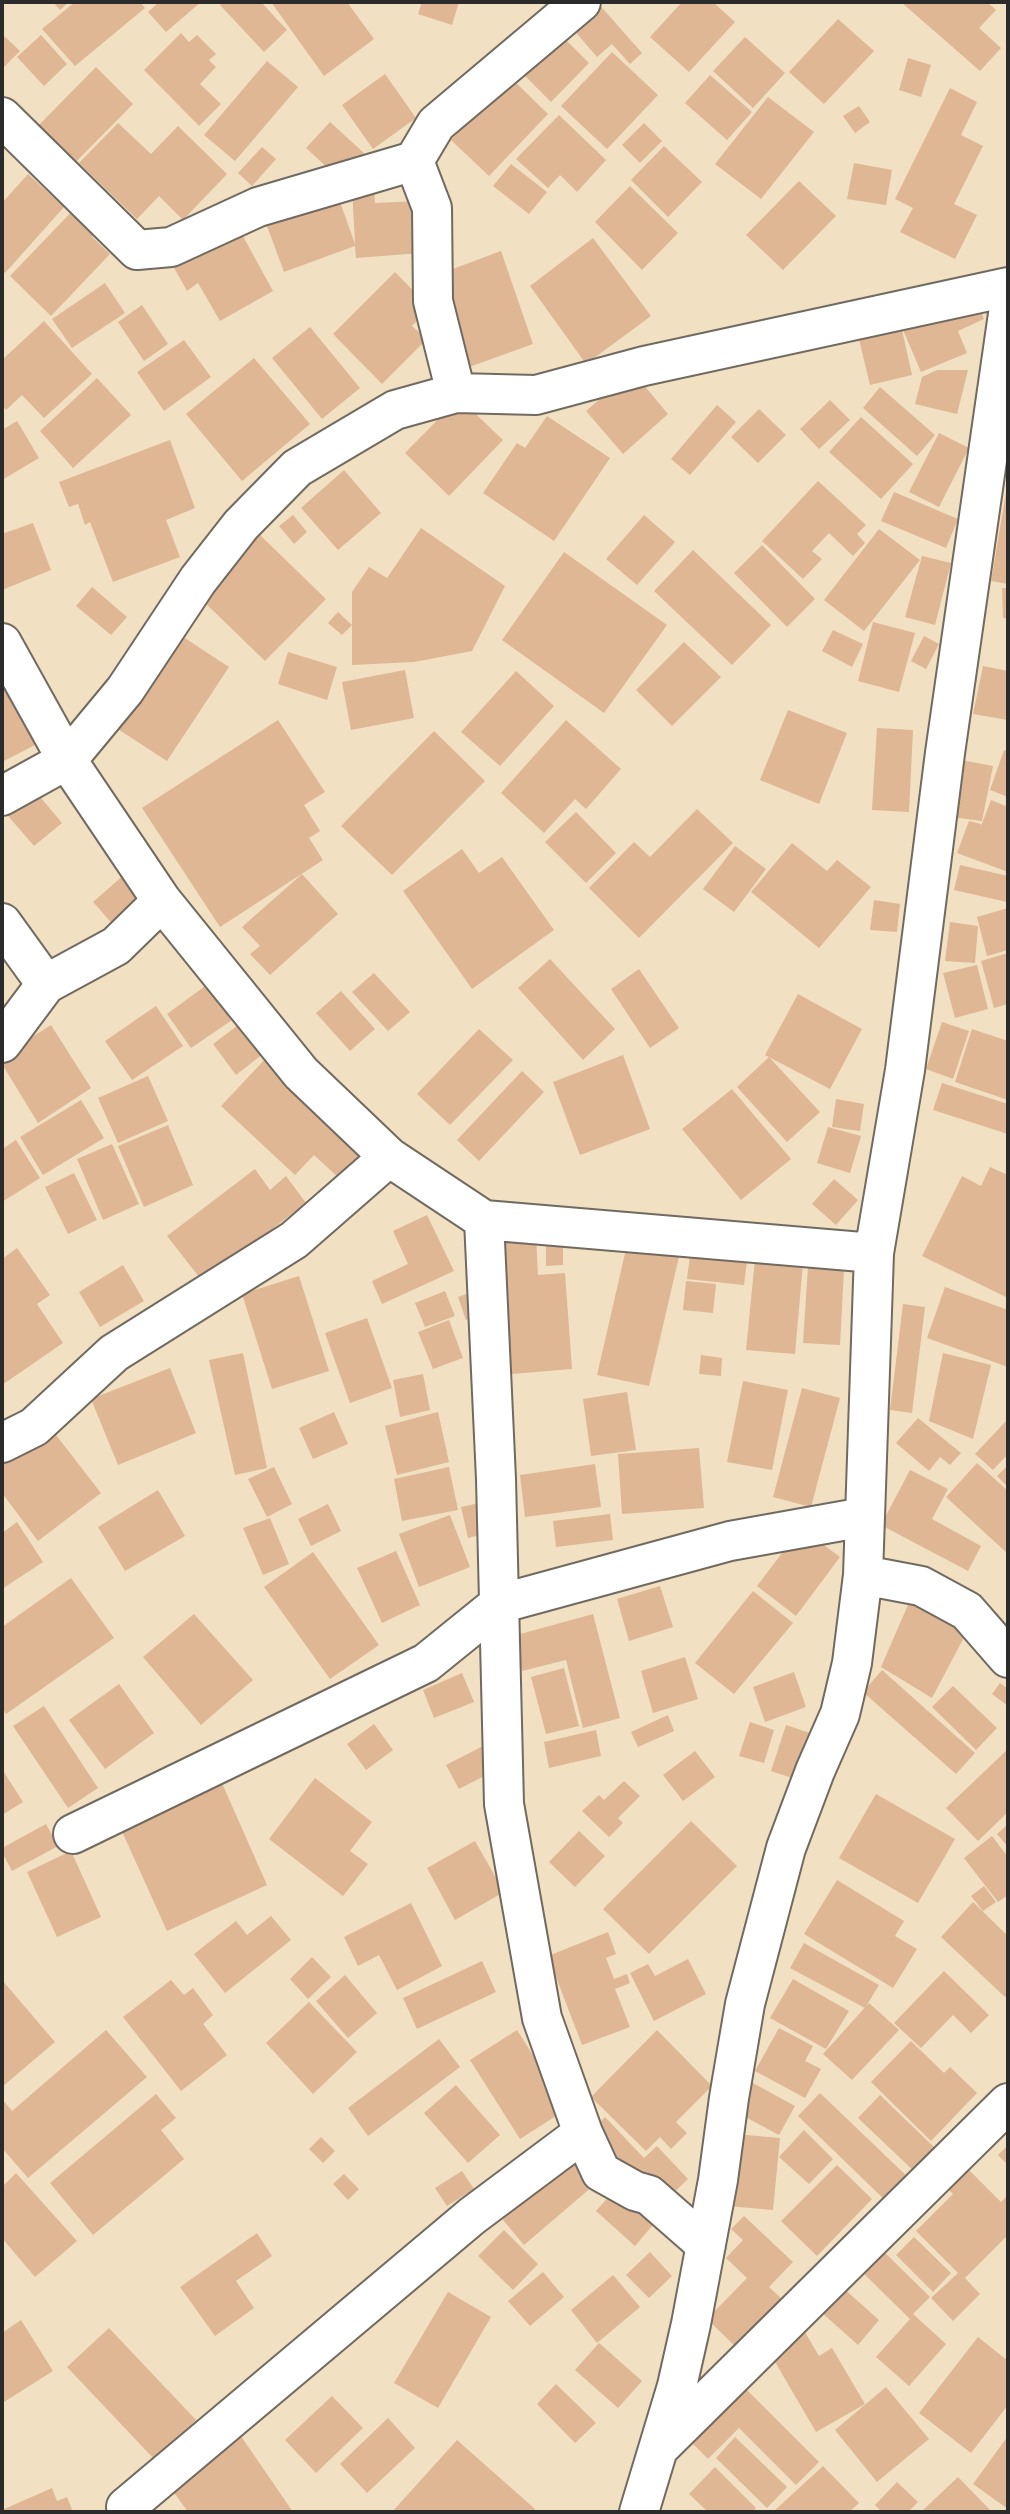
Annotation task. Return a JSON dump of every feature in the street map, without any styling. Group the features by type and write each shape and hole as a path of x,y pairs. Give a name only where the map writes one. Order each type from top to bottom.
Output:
{"street":[{"path":"2,117 137,250 171,247 258,207 414,161 436,124 581,2"},
{"path":"414,161 432,208 433,301 456,393"},
{"path":"2,796 67,760 125,690 212,562 241,525 297,468 395,410 456,393 536,395 644,366 1008,287"},
{"path":"639,2512 685,2349 718,2180 745,2004 786,1848 814,1771 840,1714 852,1663 863,1575 874,1253 905,1070 945,753 1008,314"},
{"path":"2,643 67,760 162,901 301,1073 389,1157 484,1220 874,1253"},
{"path":"2,1043 46,984 116,946 162,901"},
{"path":"2,923 46,984"},
{"path":"2,1443 34,1427 114,1353 294,1240 389,1157"},
{"path":"484,1220 496,1465 505,1804 542,2018 583,2133 601,2172 649,2195 706,2245"},
{"path":"73,1834 426,1663 499,1604 730,1541 864,1517"},
{"path":"863,1575 921,1586 967,1611 1008,1658"},
{"path":"657,2450 1008,2103"},
{"path":"127,2507 472,2216 583,2133"}],"building":[{"path":"53,2 69,2 60,10"},
{"path":"75,2 140,2 145,8 75,66 42,29"},
{"path":"159,2 201,2 166,32 148,12"},
{"path":"223,2 261,2 287,30 264,52 220,5"},
{"path":"271,2 347,2 374,39 324,76"},
{"path":"422,2 459,2 452,25 418,14"},
{"path":"597,2 642,53 630,64 612,44 597,57 567,22"},
{"path":"682,2 713,2 735,22 689,72 650,37"},
{"path":"901,2 987,2 996,10 979,28 1001,48 980,71"},
{"path":"838,19 874,51 824,104 789,72"},
{"path":"555,29 589,63 551,102 517,68"},
{"path":"181,33 189,42 197,35 216,54 209,60 216,67 200,84 221,104 199,126 144,70"},
{"path":"2,34 20,51 2,69"},
{"path":"41,35 67,64 44,86 17,57"},
{"path":"745,37 785,73 753,108 713,71"},
{"path":"612,52 658,95 607,149 561,106"},
{"path":"908,58 931,65 921,97 899,90"},
{"path":"267,61 298,87 235,161 204,135"},
{"path":"96,67 133,104 71,167 34,130"},
{"path":"385,74 416,118 373,149 342,105"},
{"path":"710,75 752,112 727,140 685,103"},
{"path":"510,77 548,114 489,176 451,140"},
{"path":"950,88 977,102 961,135 983,146 954,204 977,215 955,259 900,232 913,208 895,199"},
{"path":"768,97 814,132 761,199 715,164"},
{"path":"859,106 870,122 855,133 843,116"},
{"path":"559,115 606,160 577,192 560,175 548,188 516,159"},
{"path":"330,122 364,153 340,179 306,148"},
{"path":"118,123 151,154 178,126 227,174 183,220 159,196 137,219 79,163"},
{"path":"644,123 662,141 640,163 622,145"},
{"path":"664,146 702,182 668,217 631,180"},
{"path":"262,147 276,159 252,186 238,173"},
{"path":"854,163 892,170 886,205 847,199"},
{"path":"511,164 547,192 529,214 493,186"},
{"path":"28,174 64,207 5,273 2,270 2,203"},
{"path":"799,181 836,216 783,270 746,235"},
{"path":"374,185 375,203 418,201 421,253 356,258 355,246 284,272 263,215 335,188 355,244 352,187"},
{"path":"630,186 678,233 642,270 595,222"},
{"path":"78,205 101,227 92,237 110,254 51,316 10,276"},
{"path":"233,218 273,291 220,321 198,283 187,291 167,255"},
{"path":"593,238 651,316 586,364 530,286"},
{"path":"501,251 533,344 469,367 437,275"},
{"path":"395,272 430,308 412,326 427,339 382,384 333,334"},
{"path":"105,283 125,313 72,348 52,319"},
{"path":"974,294 984,319 958,331 967,353 921,372 901,325"},
{"path":"142,305 168,344 144,361 118,322"},
{"path":"44,321 92,374 44,418 22,395 6,410 2,405 2,360"},
{"path":"900,321 912,375 870,385 857,331"},
{"path":"310,327 360,388 322,419 272,358"},
{"path":"184,340 211,377 164,411 137,372"},
{"path":"254,358 310,424 242,481 186,414"},
{"path":"937,370 968,370 957,414 915,404 922,377"},
{"path":"632,371 668,414 623,454 586,411"},
{"path":"97,378 131,415 73,468 40,431"},
{"path":"880,387 935,435 917,456 863,408"},
{"path":"459,398 503,440 449,496 405,453"},
{"path":"830,400 850,420 819,449 800,429"},
{"path":"717,405 736,422 690,475 671,459"},
{"path":"759,409 786,435 758,463 731,437"},
{"path":"547,416 610,458 554,541 483,493 517,443 525,448"},
{"path":"861,417 913,464 881,499 829,452"},
{"path":"17,421 39,458 2,480 2,430"},
{"path":"939,433 969,448 939,507 909,492"},
{"path":"170,440 195,508 166,520 180,557 113,582 90,522 85,525 78,504 69,507 59,482"},
{"path":"344,470 381,513 338,550 301,508"},
{"path":"818,481 866,525 857,534 865,543 853,556 829,533 812,551 822,559 803,579 762,541"},
{"path":"1008,487 1008,584 991,581"},
{"path":"894,492 958,519 946,548 881,521"},
{"path":"293,515 307,532 294,544 279,526"},
{"path":"644,515 675,542 637,585 606,559"},
{"path":"33,523 51,570 2,590 2,534"},
{"path":"421,528 505,586 472,651 414,662 352,665 352,592 369,567 387,578"},
{"path":"879,529 920,560 864,631 824,600"},
{"path":"260,535 326,599 265,661 199,597"},
{"path":"762,545 815,599 787,627 734,573"},
{"path":"693,550 771,625 732,665 654,591"},
{"path":"564,552 667,625 604,713 502,640"},
{"path":"922,556 951,563 935,625 905,617"},
{"path":"92,587 127,617 111,635 76,606"},
{"path":"1002,588 1008,588 1008,618 1003,618"},
{"path":"338,612 352,625 342,635 328,623"},
{"path":"873,622 915,633 899,692 858,681"},
{"path":"833,630 863,644 852,667 822,651"},
{"path":"174,631 229,667 167,761 113,726"},
{"path":"924,636 939,644 926,669 911,661"},
{"path":"684,642 721,677 672,726 636,690"},
{"path":"288,652 337,667 327,700 278,684"},
{"path":"983,666 1008,671 1008,720 973,714"},
{"path":"2,668 39,743 2,762"},
{"path":"405,670 414,718 351,730 342,682"},
{"path":"516,671 554,706 500,766 461,732"},
{"path":"788,710 847,733 819,804 760,780"},
{"path":"278,720 325,792 304,805 320,831 309,838 323,860 220,927 142,808"},
{"path":"566,720 621,769 586,809 575,799 544,833 501,793"},
{"path":"877,728 913,730 909,812 872,810"},
{"path":"434,731 485,781 392,875 341,826"},
{"path":"1004,750 1008,752 1008,797 990,790"},
{"path":"961,760 993,766 982,821 951,817"},
{"path":"31,786 62,823 34,846 3,810"},
{"path":"991,800 1008,807 1008,872 957,853 969,821 981,826"},
{"path":"697,809 733,843 639,938 589,888 634,842 650,857"},
{"path":"576,812 616,853 586,883 545,842"},
{"path":"792,843 827,871 837,860 871,887 819,948 751,892"},
{"path":"735,846 766,869 734,912 703,889"},
{"path":"462,849 479,873 502,857 554,930 472,989 403,891"},
{"path":"960,865 1008,876 1007,902 954,890"},
{"path":"125,874 148,901 117,929 93,902"},
{"path":"302,874 338,914 270,975 250,954 260,946 242,927"},
{"path":"874,900 900,904 897,932 870,930"},
{"path":"1008,908 1008,950 987,956 977,917"},
{"path":"950,922 978,926 975,963 945,961"},
{"path":"1008,953 1008,1004 994,1008 981,961"},
{"path":"550,959 615,1029 583,1060 518,988"},
{"path":"977,965 988,1009 955,1018 943,973"},
{"path":"639,969 679,1028 650,1048 611,989"},
{"path":"374,973 410,1012 388,1031 352,992"},
{"path":"212,981 238,1016 191,1048 167,1014"},
{"path":"341,991 375,1029 350,1051 316,1013"},
{"path":"798,994 862,1029 830,1089 765,1055"},
{"path":"156,1006 183,1046 132,1080 105,1041"},
{"path":"245,1020 268,1050 236,1075 213,1044"},
{"path":"942,1022 969,1031 953,1079 926,1069"},
{"path":"51,1025 91,1088 38,1123 2,1064 2,1056"},
{"path":"479,1029 513,1060 450,1125 417,1094"},
{"path":"972,1029 1008,1041 1008,1100 955,1082"},
{"path":"269,1055 369,1148 340,1179 314,1155 295,1175 221,1106"},
{"path":"623,1055 650,1129 580,1155 553,1082"},
{"path":"769,1057 820,1112 787,1142 737,1087"},
{"path":"522,1071 544,1092 479,1161 457,1140"},
{"path":"148,1076 168,1121 118,1143 98,1098"},
{"path":"942,1083 1008,1104 1008,1134 933,1110"},
{"path":"732,1089 791,1159 741,1200 682,1129"},
{"path":"836,1099 864,1104 860,1131 832,1127"},
{"path":"81,1100 104,1138 43,1175 20,1137"},
{"path":"168,1125 193,1185 144,1207 118,1146"},
{"path":"828,1127 861,1136 850,1173 817,1163"},
{"path":"16,1140 40,1178 2,1202 2,1149"},
{"path":"112,1144 139,1204 103,1220 77,1159"},
{"path":"990,1167 1008,1175 1008,1298 922,1256 962,1176 981,1186"},
{"path":"255,1169 270,1190 286,1176 306,1203 203,1282 167,1236"},
{"path":"74,1173 97,1220 68,1234 45,1187"},
{"path":"834,1179 858,1200 836,1225 812,1204"},
{"path":"427,1215 454,1271 382,1304 372,1281 408,1264 393,1231"},
{"path":"536,1235 538,1275 565,1273 572,1369 500,1375 489,1239"},
{"path":"629,1236 681,1248 649,1386 597,1375"},
{"path":"546,1239 563,1239 563,1265 546,1266"},
{"path":"691,1247 748,1253 744,1285 687,1279"},
{"path":"17,1248 50,1295 37,1304 63,1343 2,1385 2,1259"},
{"path":"755,1259 803,1263 795,1354 746,1350"},
{"path":"123,1265 144,1301 100,1327 79,1292"},
{"path":"808,1267 844,1269 840,1345 803,1343"},
{"path":"299,1276 329,1371 272,1389 242,1294"},
{"path":"686,1281 716,1284 713,1313 683,1310"},
{"path":"945,1287 1008,1310 1008,1367 927,1338"},
{"path":"477,1290 486,1312 466,1320 458,1297"},
{"path":"445,1291 455,1316 425,1327 415,1303"},
{"path":"903,1304 925,1307 912,1413 890,1410"},
{"path":"367,1318 392,1388 350,1403 325,1333"},
{"path":"449,1320 463,1358 433,1369 418,1332"},
{"path":"243,1353 267,1468 235,1475 209,1360"},
{"path":"943,1353 991,1365 973,1439 929,1421"},
{"path":"701,1355 722,1358 721,1376 699,1374"},
{"path":"170,1368 196,1433 118,1465 91,1399"},
{"path":"423,1374 430,1410 400,1417 393,1380"},
{"path":"743,1381 788,1390 772,1470 727,1462"},
{"path":"802,1388 840,1398 811,1507 773,1497"},
{"path":"627,1392 636,1450 591,1456 583,1399"},
{"path":"334,1412 348,1444 313,1459 299,1428"},
{"path":"438,1412 449,1462 397,1475 385,1426"},
{"path":"918,1418 961,1453 950,1465 940,1457 929,1471 896,1443"},
{"path":"1008,1419 1008,1454 993,1470 975,1454"},
{"path":"49,1426 101,1493 38,1541 2,1493 2,1463"},
{"path":"699,1448 704,1508 622,1514 618,1454"},
{"path":"977,1463 1008,1491 1008,1554 946,1497"},
{"path":"595,1464 601,1507 525,1517 520,1475"},
{"path":"1008,1465 1008,1487 997,1476"},
{"path":"274,1467 292,1504 267,1517 248,1479"},
{"path":"449,1467 458,1510 402,1521 394,1479"},
{"path":"910,1470 948,1489 932,1519 981,1546 968,1571 881,1525"},
{"path":"158,1490 185,1536 125,1571 98,1527"},
{"path":"489,1501 496,1531 468,1538 461,1507"},
{"path":"328,1504 341,1531 311,1546 298,1519"},
{"path":"610,1514 613,1540 556,1547 553,1521"},
{"path":"450,1515 470,1567 419,1587 399,1534"},
{"path":"270,1518 289,1564 263,1575 243,1528"},
{"path":"17,1522 43,1562 2,1589 2,1533"},
{"path":"801,1528 840,1557 796,1616 757,1586"},
{"path":"396,1551 420,1605 382,1623 357,1568"},
{"path":"313,1552 379,1645 330,1679 264,1587"},
{"path":"71,1578 114,1638 6,1714 2,1708 2,1627"},
{"path":"660,1586 673,1627 629,1641 617,1599"},
{"path":"753,1591 793,1623 734,1694 695,1663"},
{"path":"911,1598 970,1626 932,1698 881,1667"},
{"path":"194,1614 253,1680 201,1725 143,1657"},
{"path":"593,1614 620,1718 583,1728 566,1660 522,1671 513,1636"},
{"path":"685,1657 698,1699 653,1713 641,1671"},
{"path":"564,1668 579,1726 546,1734 531,1677"},
{"path":"882,1670 975,1753 956,1774 863,1692"},
{"path":"794,1672 806,1707 765,1722 753,1687"},
{"path":"462,1673 474,1702 434,1718 423,1690"},
{"path":"1000,1683 1008,1689 1008,1706 992,1694"},
{"path":"119,1684 154,1733 105,1769 69,1720"},
{"path":"953,1686 997,1728 976,1750 932,1707"},
{"path":"44,1706 98,1788 68,1808 13,1726"},
{"path":"668,1715 674,1731 638,1747 631,1732"},
{"path":"750,1722 774,1730 764,1763 739,1756"},
{"path":"374,1724 393,1750 366,1770 347,1744"},
{"path":"786,1725 822,1737 807,1783 771,1771"},
{"path":"596,1730 601,1756 549,1768 544,1742"},
{"path":"485,1745 498,1769 459,1789 446,1765"},
{"path":"1008,1749 1008,1812 978,1841 946,1808"},
{"path":"695,1751 715,1777 683,1801 663,1775"},
{"path":"2,1769 23,1802 2,1815"},
{"path":"315,1778 372,1822 350,1851 368,1864 343,1896 269,1839"},
{"path":"221,1781 267,1885 167,1931 120,1827"},
{"path":"624,1781 640,1796 618,1818 623,1823 609,1837 582,1811 599,1795 604,1800"},
{"path":"876,1794 955,1839 918,1903 839,1858"},
{"path":"691,1821 737,1866 649,1954 603,1909"},
{"path":"46,1824 58,1846 12,1871 2,1848"},
{"path":"1008,1824 1008,1847 997,1834"},
{"path":"579,1831 605,1856 575,1887 549,1862"},
{"path":"992,1836 1008,1857 1008,1895 998,1902 964,1858"},
{"path":"475,1841 504,1892 455,1920 427,1868"},
{"path":"71,1851 101,1917 57,1937 27,1872"},
{"path":"837,1880 904,1921 895,1936 917,1949 893,1988 804,1934"},
{"path":"984,1886 996,1902 983,1911 971,1896"},
{"path":"973,1902 1008,1936 1008,1993 1005,1997 941,1937"},
{"path":"411,1903 442,1966 397,1990 379,1955 358,1966 344,1937"},
{"path":"271,1916 291,1940 225,1993 194,1954 236,1921 247,1935"},
{"path":"608,1932 616,1954 606,1958 614,1979 627,1974 630,1983 615,1989 630,2027 582,2045 548,1956"},
{"path":"804,1943 879,1985 865,2008 790,1968"},
{"path":"312,1957 331,1977 308,1999 290,1979"},
{"path":"688,1959 706,1994 654,2021 630,1973 648,1964 655,1976"},
{"path":"482,1961 496,1992 417,2029 403,1998"},
{"path":"944,1971 989,2015 971,2033 953,2015 921,2048 894,2023"},
{"path":"345,1975 377,2013 348,2038 316,2001"},
{"path":"793,1979 849,2011 826,2049 770,2018"},
{"path":"2,1980 55,2042 2,2087"},
{"path":"171,1980 184,1995 193,1988 213,2015 203,2024 227,2055 181,2091 123,2017"},
{"path":"309,2002 357,2052 313,2094 266,2043"},
{"path":"869,2003 899,2030 852,2080 823,2054"},
{"path":"779,2028 813,2046 805,2061 821,2069 805,2098 755,2071"},
{"path":"106,2030 147,2077 28,2178 2,2148 2,2099 12,2111"},
{"path":"517,2030 567,2109 520,2139 470,2060"},
{"path":"657,2030 712,2086 676,2122 687,2133 671,2149 660,2137 646,2151 591,2097"},
{"path":"439,2039 460,2067 368,2136 348,2108"},
{"path":"911,2041 944,2073 950,2067 977,2093 931,2141 871,2082"},
{"path":"751,2082 795,2106 779,2135 736,2112"},
{"path":"456,2085 500,2135 468,2163 424,2113"},
{"path":"820,2093 913,2182 890,2205 798,2116"},
{"path":"156,2094 176,2118 161,2130 184,2159 93,2235 50,2183"},
{"path":"880,2095 939,2152 917,2174 858,2118"},
{"path":"605,2117 644,2158 657,2146 688,2179 662,2204 591,2131"},
{"path":"804,2130 833,2159 809,2184 779,2157"},
{"path":"735,2134 780,2138 773,2210 727,2206"},
{"path":"321,2137 335,2151 323,2163 309,2149"},
{"path":"1008,2145 1008,2165 998,2155"},
{"path":"563,2150 593,2186 524,2245 493,2208"},
{"path":"837,2165 872,2199 817,2256 781,2221"},
{"path":"967,2168 1001,2202 1008,2195 1008,2235 965,2278 980,2294 953,2321 931,2298 958,2273 916,2231 953,2194 947,2188"},
{"path":"462,2171 474,2189 447,2206 435,2188"},
{"path":"16,2173 77,2241 35,2277 2,2238 2,2187"},
{"path":"344,2174 359,2189 348,2200 333,2184"},
{"path":"618,2186 657,2220 635,2246 596,2211"},
{"path":"744,2216 793,2262 769,2287 783,2300 737,2348 707,2319 747,2278 726,2258 743,2240 731,2229"},
{"path":"504,2230 538,2264 513,2290 478,2256"},
{"path":"257,2233 272,2256 236,2281 254,2308 215,2336 180,2287"},
{"path":"914,2237 951,2273 933,2292 896,2255"},
{"path":"874,2242 930,2297 913,2314 946,2344 909,2386 876,2357 910,2319 854,2264"},
{"path":"650,2252 672,2276 649,2298 626,2275"},
{"path":"543,2272 564,2297 530,2326 508,2301"},
{"path":"613,2275 640,2307 597,2343 571,2310"},
{"path":"842,2287 879,2320 858,2345 821,2312"},
{"path":"448,2292 491,2317 438,2408 394,2383"},
{"path":"21,2320 53,2371 4,2402 2,2333"},
{"path":"799,2322 819,2356 832,2348 865,2404 816,2432 764,2343"},
{"path":"109,2328 196,2420 155,2460 67,2367"},
{"path":"978,2337 1008,2361 1008,2405 971,2453 919,2413"},
{"path":"599,2343 642,2381 618,2408 575,2370"},
{"path":"737,2380 819,2462 796,2485 739,2428 708,2459 683,2434"},
{"path":"556,2384 596,2423 575,2443 537,2404"},
{"path":"886,2387 929,2439 877,2482 835,2430"},
{"path":"332,2396 363,2428 316,2473 285,2440"},
{"path":"388,2418 415,2448 367,2493 340,2464"},
{"path":"234,2426 293,2512 188,2512 162,2476"},
{"path":"1008,2436 1008,2509 973,2484"},
{"path":"735,2437 787,2487 767,2508 716,2458"},
{"path":"457,2440 535,2509 533,2512 392,2512"},
{"path":"823,2466 859,2503 849,2512 773,2512"},
{"path":"715,2467 756,2508 752,2512 708,2512 689,2494"},
{"path":"958,2477 992,2512 922,2511"},
{"path":"897,2482 918,2502 908,2512 882,2512 875,2505"},
{"path":"52,2488 57,2501 67,2497 73,2512 2,2512 2,2510"}]}
